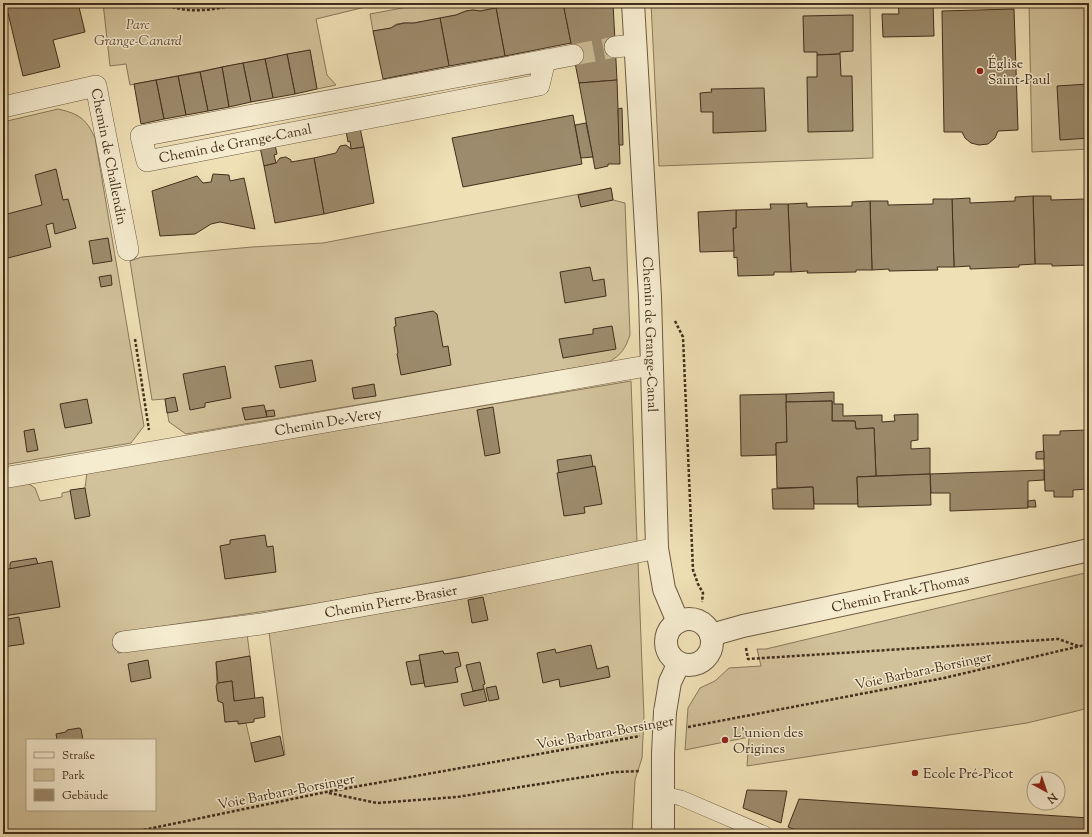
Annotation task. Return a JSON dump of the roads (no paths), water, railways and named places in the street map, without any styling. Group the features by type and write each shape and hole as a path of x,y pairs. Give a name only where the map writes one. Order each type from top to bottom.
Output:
{"street":[{"name":"Chemin de Grange-Canal","path":"633,3 625,46 652,365 657,548 664,590 678,622"},
{"name":"Chemin de Grange-Canal","path":"545,60 539,85 147,161 141,136 545,60 573,55"},
{"name":"Chemin de Challendin","path":"3,107 96,86 128,250"},
{"name":"Chemin De-Verey","path":"3,478 652,365"},
{"name":"Chemin Pierre-Brasier","path":"123,642 261,624 463,588 657,548"},
{"name":"Chemin Frank-Thomas","path":"711,635 742,626 955,581 1089,550"},
{"path":"686,619 701,623 707,628 711,635 712,644 709,653 704,659 696,664 687,665 679,663 671,656 666,648 666,638 670,628 678,622 686,619"},
{"path":"663,834 662,794 665,712 670,682 679,663"},
{"path":"662,794 681,798 765,834"}],"tunnel":[{"path":"573,55 615,47"}],"place":[{"name":"Église Saint-Paul","path":"980,71"},
{"name":"L'union des Origines","path":"725,740"},
{"name":"Ecole Pré-Picot","path":"915,773"}],"park label":[{"name":"Parc Grange-Canard","path":"138,32"}]}
